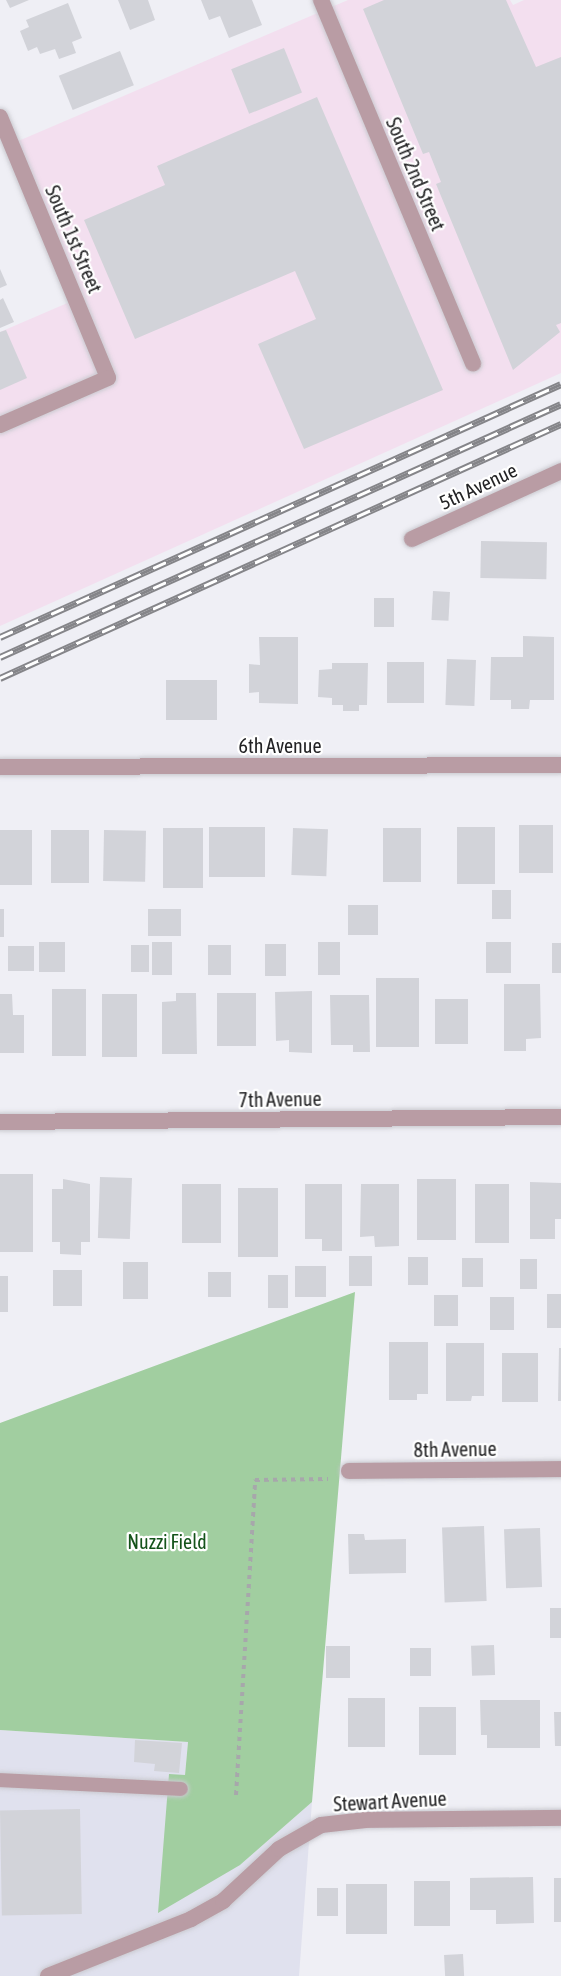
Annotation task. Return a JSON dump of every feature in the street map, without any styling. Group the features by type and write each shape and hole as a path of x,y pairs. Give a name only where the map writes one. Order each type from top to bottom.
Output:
{"street":[{"name":"South 2nd Street","path":"321,0 473,364"},
{"name":"South 1st Street","path":"0,117 108,378 0,424"},
{"name":"5th Avenue","path":"412,539 561,471"},
{"name":"6th Avenue","path":"0,767 561,765"},
{"name":"7th Avenue","path":"0,1122 561,1117"},
{"name":"8th Avenue","path":"349,1471 561,1469"},
{"name":"Stewart Avenue","path":"48,1976 199,1914 223,1901 279,1849 321,1826 366,1820 561,1818"}],"lane":[{"path":"0,1780 181,1789"}],"path":[{"path":"236,1795 255,1480 332,1479 349,1471"}],"shaded area":[{"path":"348,0 510,0 513,5 524,0 561,0 561,373 0,626 0,332 79,298 16,142"},
{"path":"0,1730 188,1742 185,1775 169,1775 240,1865 312,1802 299,1976 0,1976"}],"green space":[{"name":"Nuzzi Field","path":"355,1292 312,1802 240,1865 158,1913 169,1774 185,1775 188,1742 0,1730 0,1423"}],"building":[{"path":"6,0 29,0 10,8"},
{"path":"118,0 148,0 155,20 130,30"},
{"path":"201,0 252,0 262,25 229,38 220,16 209,20"},
{"path":"384,0 506,0 536,67 561,57 561,323 556,325 560,332 513,370 436,184 441,182 429,152 423,154 363,9"},
{"path":"68,3 82,38 72,42 76,53 59,59 55,49 40,54 37,47 28,51 20,31 29,27 26,20"},
{"path":"284,48 302,93 249,114 231,69"},
{"path":"120,51 134,85 73,110 59,76"},
{"path":"317,97 443,390 304,449 258,344 316,319 295,271 135,339 84,220 165,185 157,166"},
{"path":"0,269 7,285 0,288"},
{"path":"3,298 14,322 0,328 0,300"},
{"path":"6,330 27,378 0,390 0,332"},
{"path":"481,541 547,542 546,579 480,578"},
{"path":"433,591 450,592 448,621 431,620"},
{"path":"374,598 394,598 394,627 374,627"},
{"path":"523,636 554,637 554,700 530,700 529,709 511,709 511,700 490,700 491,657 523,657"},
{"path":"259,637 298,637 298,704 259,703 259,692 249,693 249,664 260,665"},
{"path":"447,659 476,660 474,706 445,705"},
{"path":"387,662 424,662 424,703 387,703"},
{"path":"332,663 368,663 367,705 359,705 359,711 343,711 343,705 332,705 332,698 318,697 319,670 332,669"},
{"path":"166,680 217,680 217,720 166,720"},
{"path":"519,825 553,825 553,873 519,873"},
{"path":"209,827 265,827 265,877 209,877"},
{"path":"457,827 495,827 495,884 457,884"},
{"path":"163,828 203,828 203,888 163,888"},
{"path":"293,828 328,829 326,876 291,875"},
{"path":"383,828 421,828 421,882 383,882"},
{"path":"0,830 32,830 32,885 0,885"},
{"path":"51,830 89,830 89,883 51,883"},
{"path":"104,830 146,831 145,882 103,881"},
{"path":"492,890 511,890 511,919 492,919"},
{"path":"348,905 378,905 378,935 348,935"},
{"path":"0,909 4,909 4,937 0,937"},
{"path":"148,909 181,909 181,936 148,936"},
{"path":"39,942 65,942 65,972 39,972"},
{"path":"152,942 172,942 172,975 152,975"},
{"path":"318,942 340,942 340,975 318,975"},
{"path":"486,942 511,942 511,973 486,973"},
{"path":"552,943 561,943 561,973 552,973"},
{"path":"265,944 286,944 286,976 265,976"},
{"path":"131,945 149,945 149,972 131,972"},
{"path":"208,945 231,945 231,975 208,975"},
{"path":"8,946 34,946 34,971 8,971"},
{"path":"376,978 419,978 419,1047 376,1047"},
{"path":"504,984 540,984 541,1038 526,1039 526,1051 504,1051"},
{"path":"52,989 86,989 86,1056 52,1056"},
{"path":"312,991 312,1053 289,1052 289,1040 276,1041 275,992"},
{"path":"176,993 196,993 197,1054 162,1054 162,1002 176,1001"},
{"path":"217,993 256,993 256,1046 217,1046"},
{"path":"0,994 12,994 13,1015 24,1015 24,1053 0,1053"},
{"path":"102,994 137,994 137,1057 102,1057"},
{"path":"330,995 369,995 370,1052 353,1052 353,1045 331,1045"},
{"path":"435,999 468,999 468,1044 435,1044"},
{"path":"0,1174 33,1174 33,1252 0,1252"},
{"path":"100,1177 132,1178 130,1239 98,1238"},
{"path":"63,1179 90,1184 90,1242 81,1242 81,1255 60,1254 60,1242 52,1242 52,1189 63,1189"},
{"path":"417,1179 456,1179 456,1240 417,1240"},
{"path":"530,1182 561,1183 561,1219 555,1219 555,1239 530,1239"},
{"path":"182,1184 221,1184 221,1243 182,1243"},
{"path":"305,1184 342,1184 342,1251 322,1251 322,1239 305,1239"},
{"path":"361,1184 399,1184 399,1246 375,1247 374,1236 360,1237"},
{"path":"475,1184 509,1184 509,1243 475,1243"},
{"path":"238,1188 278,1188 278,1257 238,1257"},
{"path":"349,1256 372,1256 372,1286 349,1286"},
{"path":"408,1257 428,1257 428,1285 408,1285"},
{"path":"462,1258 483,1258 483,1287 462,1287"},
{"path":"520,1259 537,1259 537,1289 520,1289"},
{"path":"123,1262 148,1262 148,1299 123,1299"},
{"path":"295,1266 326,1266 326,1297 295,1297"},
{"path":"53,1270 82,1270 82,1306 53,1306"},
{"path":"208,1272 231,1272 231,1297 208,1297"},
{"path":"268,1275 288,1275 288,1308 268,1308"},
{"path":"0,1276 8,1276 8,1312 0,1312"},
{"path":"547,1294 561,1294 561,1328 547,1328"},
{"path":"434,1295 458,1295 458,1326 434,1326"},
{"path":"490,1297 514,1297 514,1330 490,1330"},
{"path":"389,1342 428,1342 428,1394 417,1394 417,1400 389,1400"},
{"path":"446,1343 484,1343 484,1396 472,1396 471,1401 446,1401"},
{"path":"559,1348 561,1348 561,1401 558,1401"},
{"path":"502,1353 538,1353 538,1402 502,1402"},
{"path":"484,1526 487,1601 445,1602 442,1527"},
{"path":"540,1528 542,1587 506,1588 504,1529"},
{"path":"348,1534 364,1534 365,1540 406,1539 406,1573 349,1574"},
{"path":"550,1608 561,1608 561,1638 550,1638"},
{"path":"494,1645 495,1675 472,1676 471,1646"},
{"path":"326,1646 350,1646 350,1678 326,1678"},
{"path":"410,1648 431,1648 431,1676 410,1676"},
{"path":"348,1698 385,1698 385,1747 348,1747"},
{"path":"480,1700 540,1700 540,1748 487,1748 487,1735 481,1735"},
{"path":"419,1707 456,1707 456,1755 419,1755"},
{"path":"554,1712 561,1712 561,1746 555,1746"},
{"path":"135,1740 182,1743 179,1773 154,1771 155,1764 134,1762"},
{"path":"80,1809 82,1914 2,1915 0,1810"},
{"path":"533,1877 534,1923 496,1924 496,1910 470,1910 470,1878"},
{"path":"554,1878 561,1878 561,1922 554,1922"},
{"path":"414,1881 450,1881 450,1926 414,1926"},
{"path":"346,1884 387,1884 387,1934 346,1934"},
{"path":"317,1888 338,1888 338,1916 317,1916"},
{"path":"463,1954 464,1976 445,1976 444,1955"}],"railway":[{"path":"0,637 561,384"},
{"path":"0,657 561,404"},
{"path":"0,678 561,424"}]}
